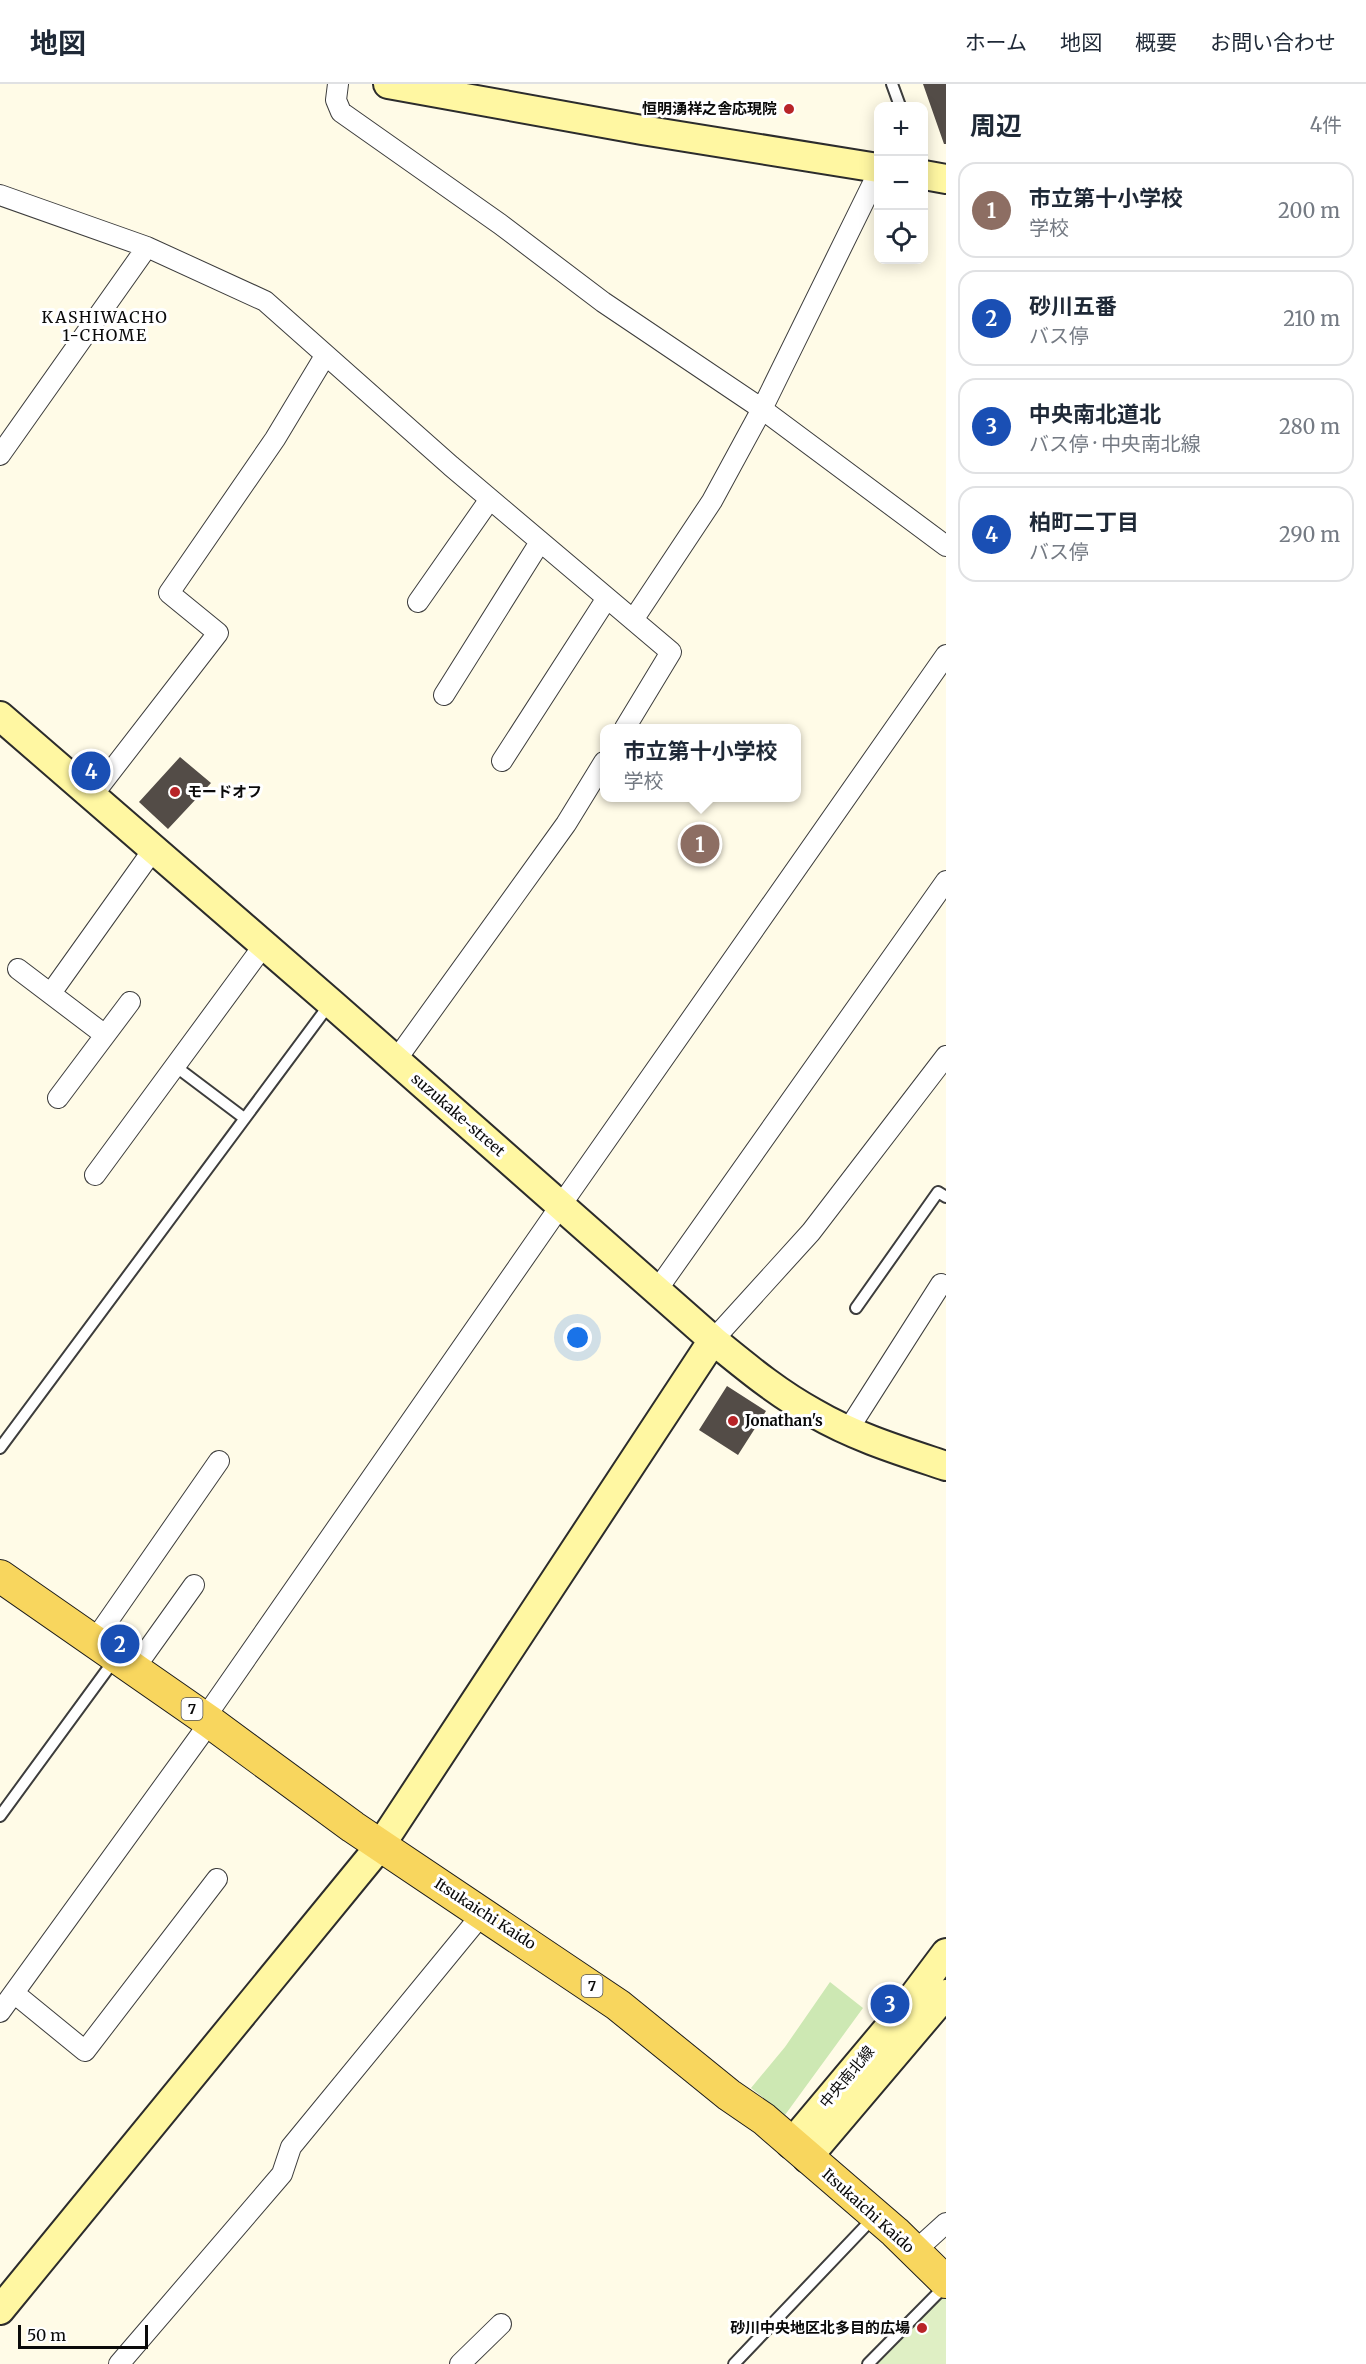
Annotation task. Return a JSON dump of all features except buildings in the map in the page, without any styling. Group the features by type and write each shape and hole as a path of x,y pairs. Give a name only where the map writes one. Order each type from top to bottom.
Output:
{"main road":[{"name":"Itsukaichi Kaido","path":"2,1583 115,1656 380,1846 618,2005 717,2086 764,2120 876,2216 946,2283"}],"street":[{"path":"338,84 336,100 341,111 500,224 603,302 762,409 946,546"},
{"path":"387,84 642,130 874,167"},
{"path":"928,177 946,179"},
{"path":"633,620 712,501 762,409 874,183"},
{"path":"0,195 147,247 265,301 490,499 671,652 628,724"},
{"path":"0,455 147,247"},
{"path":"92,796 218,633 169,593 276,440 326,356"},
{"path":"418,602 490,499"},
{"path":"444,695 540,542"},
{"path":"502,761 607,598"},
{"path":"0,2012 210,1722 212,1709 946,655"},
{"name":"suzukake-street","path":"0,716 331,1003 713,1340 785,1395 815,1414 899,1451 946,1466"},
{"path":"396,1060 566,824 600,769"},
{"path":"51,993 153,850"},
{"path":"657,1290 946,881"},
{"path":"95,1175 264,945"},
{"path":"18,969 105,1035"},
{"path":"58,1098 130,1002"},
{"path":"0,2310 380,1846 713,1340 811,1232 946,1056"},
{"path":"848,1430 941,1284"},
{"path":"115,1656 219,1461"},
{"path":"115,1656 194,1585"},
{"path":"14,1994 85,2051 217,1879"},
{"path":"118,2364 282,2174 291,2147 483,1913"},
{"name":"中央南北線","path":"799,2151 946,1953"},
{"name":"中央南北線","path":"799,2151 946,1994"},
{"path":"914,2252 946,2223"},
{"path":"460,2364 501,2324"}],"lane":[{"path":"892,84 899,102"},
{"path":"0,1448 331,1003"},
{"path":"175,1066 244,1118"},
{"path":"856,1308 938,1192 946,1197"},
{"path":"0,1816 115,1656"},
{"path":"734,2364 876,2216"},
{"path":"868,2364 946,2283"}],"green space":[{"path":"830,1982 863,2008 785,2115 751,2088 785,2047"},
{"name":"砂川中央地区北多目的広場","path":"939,2286 946,2292 946,2364 862,2364"}],"place":[{"name":"恒明湧祥之舎応現院","path":"789,109"},
{"name":"柏町二丁目","path":"91,771"},
{"name":"モードオフ","path":"175,792"},
{"name":"市立第十小学校","path":"700,844"},
{"name":"Jonathan's","path":"733,1421"},
{"name":"砂川五番","path":"120,1644"},
{"name":"中央南北道北","path":"890,2004"},
{"name":"砂川中央地区北多目的広場","path":"922,2328"}],"district":[{"name":"KASHIWACHO 1-CHOME","path":"105,326"}]}
